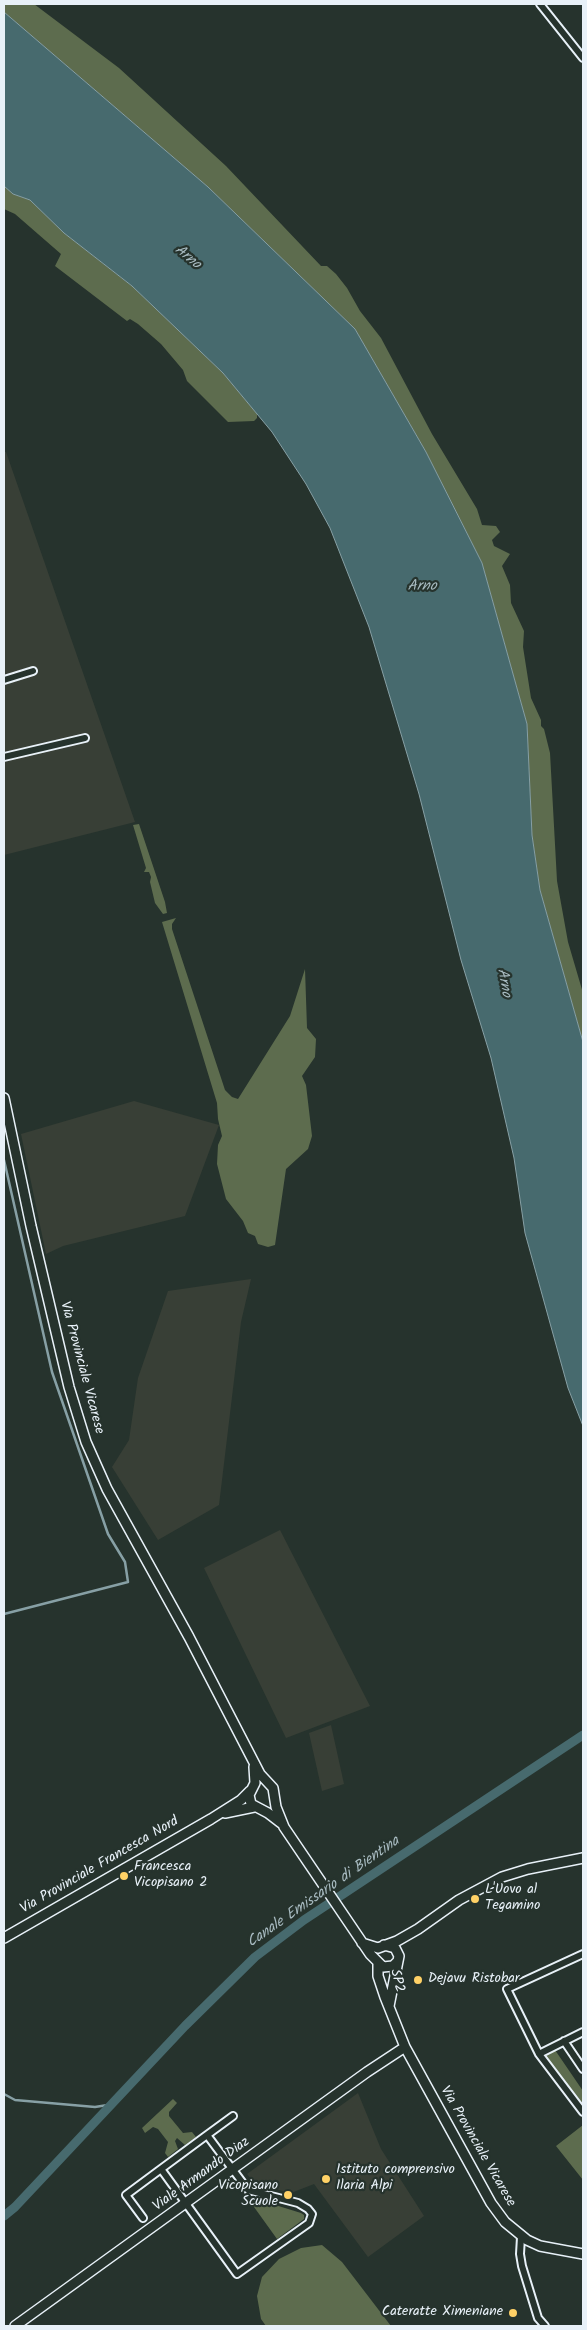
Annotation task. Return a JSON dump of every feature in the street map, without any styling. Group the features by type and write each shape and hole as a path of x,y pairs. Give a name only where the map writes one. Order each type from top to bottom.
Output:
{"main road":[{"name":"Via Provinciale Vicarese","path":"4,1098 50,1308 76,1415 86,1442 121,1517 189,1637 260,1774 275,1792 275,1801 284,1826"},
{"name":"Via Provinciale Vicarese","path":"252,1759 255,1772 249,1800 284,1826 360,1940"},
{"path":"211,1819 241,1800 252,1789 262,1783 269,1784"},
{"path":"211,1819 230,1811 269,1808 275,1801"},
{"name":"Via Provinciale Francesca Nord","path":"4,1938 211,1819"},
{"path":"360,1940 371,1947 397,1941 418,1929 459,1900 502,1877 528,1869 583,1858"},
{"path":"382,1946 376,1953 377,1961 383,1967 390,1968 399,1959 418,1929"},
{"name":"SP2","path":"360,1940 377,1961 380,1982 389,2006"},
{"path":"382,1946 396,1948 399,1959"},
{"name":"SP2","path":"389,2006 399,1959"},
{"name":"Via Provinciale Vicarese","path":"389,2006 405,2047 488,2198 505,2222 522,2237 540,2246 583,2254"},
{"name":"Viale Armando Diaz","path":"16,2326 367,2072 405,2047"}],"street":[{"path":"540,4 583,58"},
{"path":"4,680 33,671"},
{"path":"4,757 85,738"},
{"path":"583,1954 507,1989 539,2054 583,2112"},
{"path":"539,2054 583,2032"},
{"path":"564,2041 583,2069"},
{"path":"143,2218 126,2195 233,2116"},
{"path":"161,2169 237,2274 311,2220 312,2214 305,2206 248,2190 206,2135"},
{"path":"522,2237 520,2254 522,2266 538,2318 545,2326"}],"shaded area":[{"path":"4,452 6,452 135,822 4,855"},
{"path":"134,1101 219,1125 185,1216 63,1246 46,1254 21,1134"},
{"path":"251,1279 241,1322 219,1505 158,1540 112,1467 129,1440 138,1378 168,1291"},
{"path":"280,1530 370,1706 286,1738 204,1568"},
{"path":"331,1725 344,1784 322,1791 309,1733"},
{"name":"Istituto comprensivo Ilaria Alpi","path":"358,2093 381,2149 424,2216 368,2257 314,2184 291,2193 255,2184 247,2174"}],"green space":[{"path":"4,4 34,4 119,68 226,166 321,266 327,266 336,274 347,288 360,311 381,338 432,434 477,509 482,525 496,526 500,532 492,540 494,546 510,554 502,566 510,585 511,603 524,631 523,647 531,698 541,720 541,726 544,729 550,753 557,881 568,942 583,993 583,1042 540,890 532,835 527,724 482,563 426,452 355,329 208,187 4,12"},
{"path":"4,186 13,194 30,200 64,233 133,287 223,373 257,414 257,418 254,421 228,422 187,381 183,370 161,344 138,324 130,319 127,321 55,266 61,254 15,214 4,209"},
{"path":"139,824 167,913 163,914 155,903 150,882 151,877 149,872 144,872 146,868 133,825"},
{"path":"176,918 172,924 172,929 225,1090 232,1097 238,1099 290,1016 305,969 307,1028 316,1039 315,1057 302,1076 306,1085 312,1136 308,1149 286,1169 275,1245 268,1247 258,1244 255,1236 248,1233 243,1221 226,1199 217,1164 218,1145 222,1136 217,1103 162,922"},
{"path":"555,2050 583,2091 583,2106 545,2056"},
{"path":"173,2099 177,2103 169,2112 169,2116 183,2133 192,2132 196,2137 185,2145 177,2138 175,2141 178,2149 168,2157 165,2153 168,2142 158,2129 153,2127 145,2133 142,2128"},
{"path":"583,2125 583,2180 556,2146"},
{"path":"256,2199 301,2213 304,2215 304,2219 277,2239 249,2200"},
{"path":"322,2245 342,2262 391,2326 266,2326 261,2319 257,2296 262,2277 279,2259 301,2248"}],"water":[{"name":"Arno","path":"4,12 208,187 355,329 426,452 482,563 527,724 532,835 540,890 583,1042 583,1426 568,1388 525,1233 514,1158 491,1058 461,960 419,794 369,627 330,528 306,484 272,432 223,373 132,286 64,233 30,200 13,194 4,186"}],"waterway":[{"path":"4,1160 52,1372 108,1534 125,1562 128,1582 4,1614"},
{"name":"Canale Emissario di Bientina","path":"4,2216 15,2207 185,2026 255,1957 304,1920 583,1735"},
{"path":"4,2094 15,2100 95,2107 114,2104"}],"place":[{"name":"Francesca Vicopisano 2","path":"124,1876"},
{"name":"L'Uovo al Tegamino","path":"475,1899"},
{"name":"Dejavu Ristobar","path":"418,1980"},
{"name":"Istituto comprensivo Ilaria Alpi","path":"326,2179"},
{"name":"Vicopisano Scuole","path":"288,2195"},
{"name":"Cateratte Ximeniane","path":"513,2313"}]}
